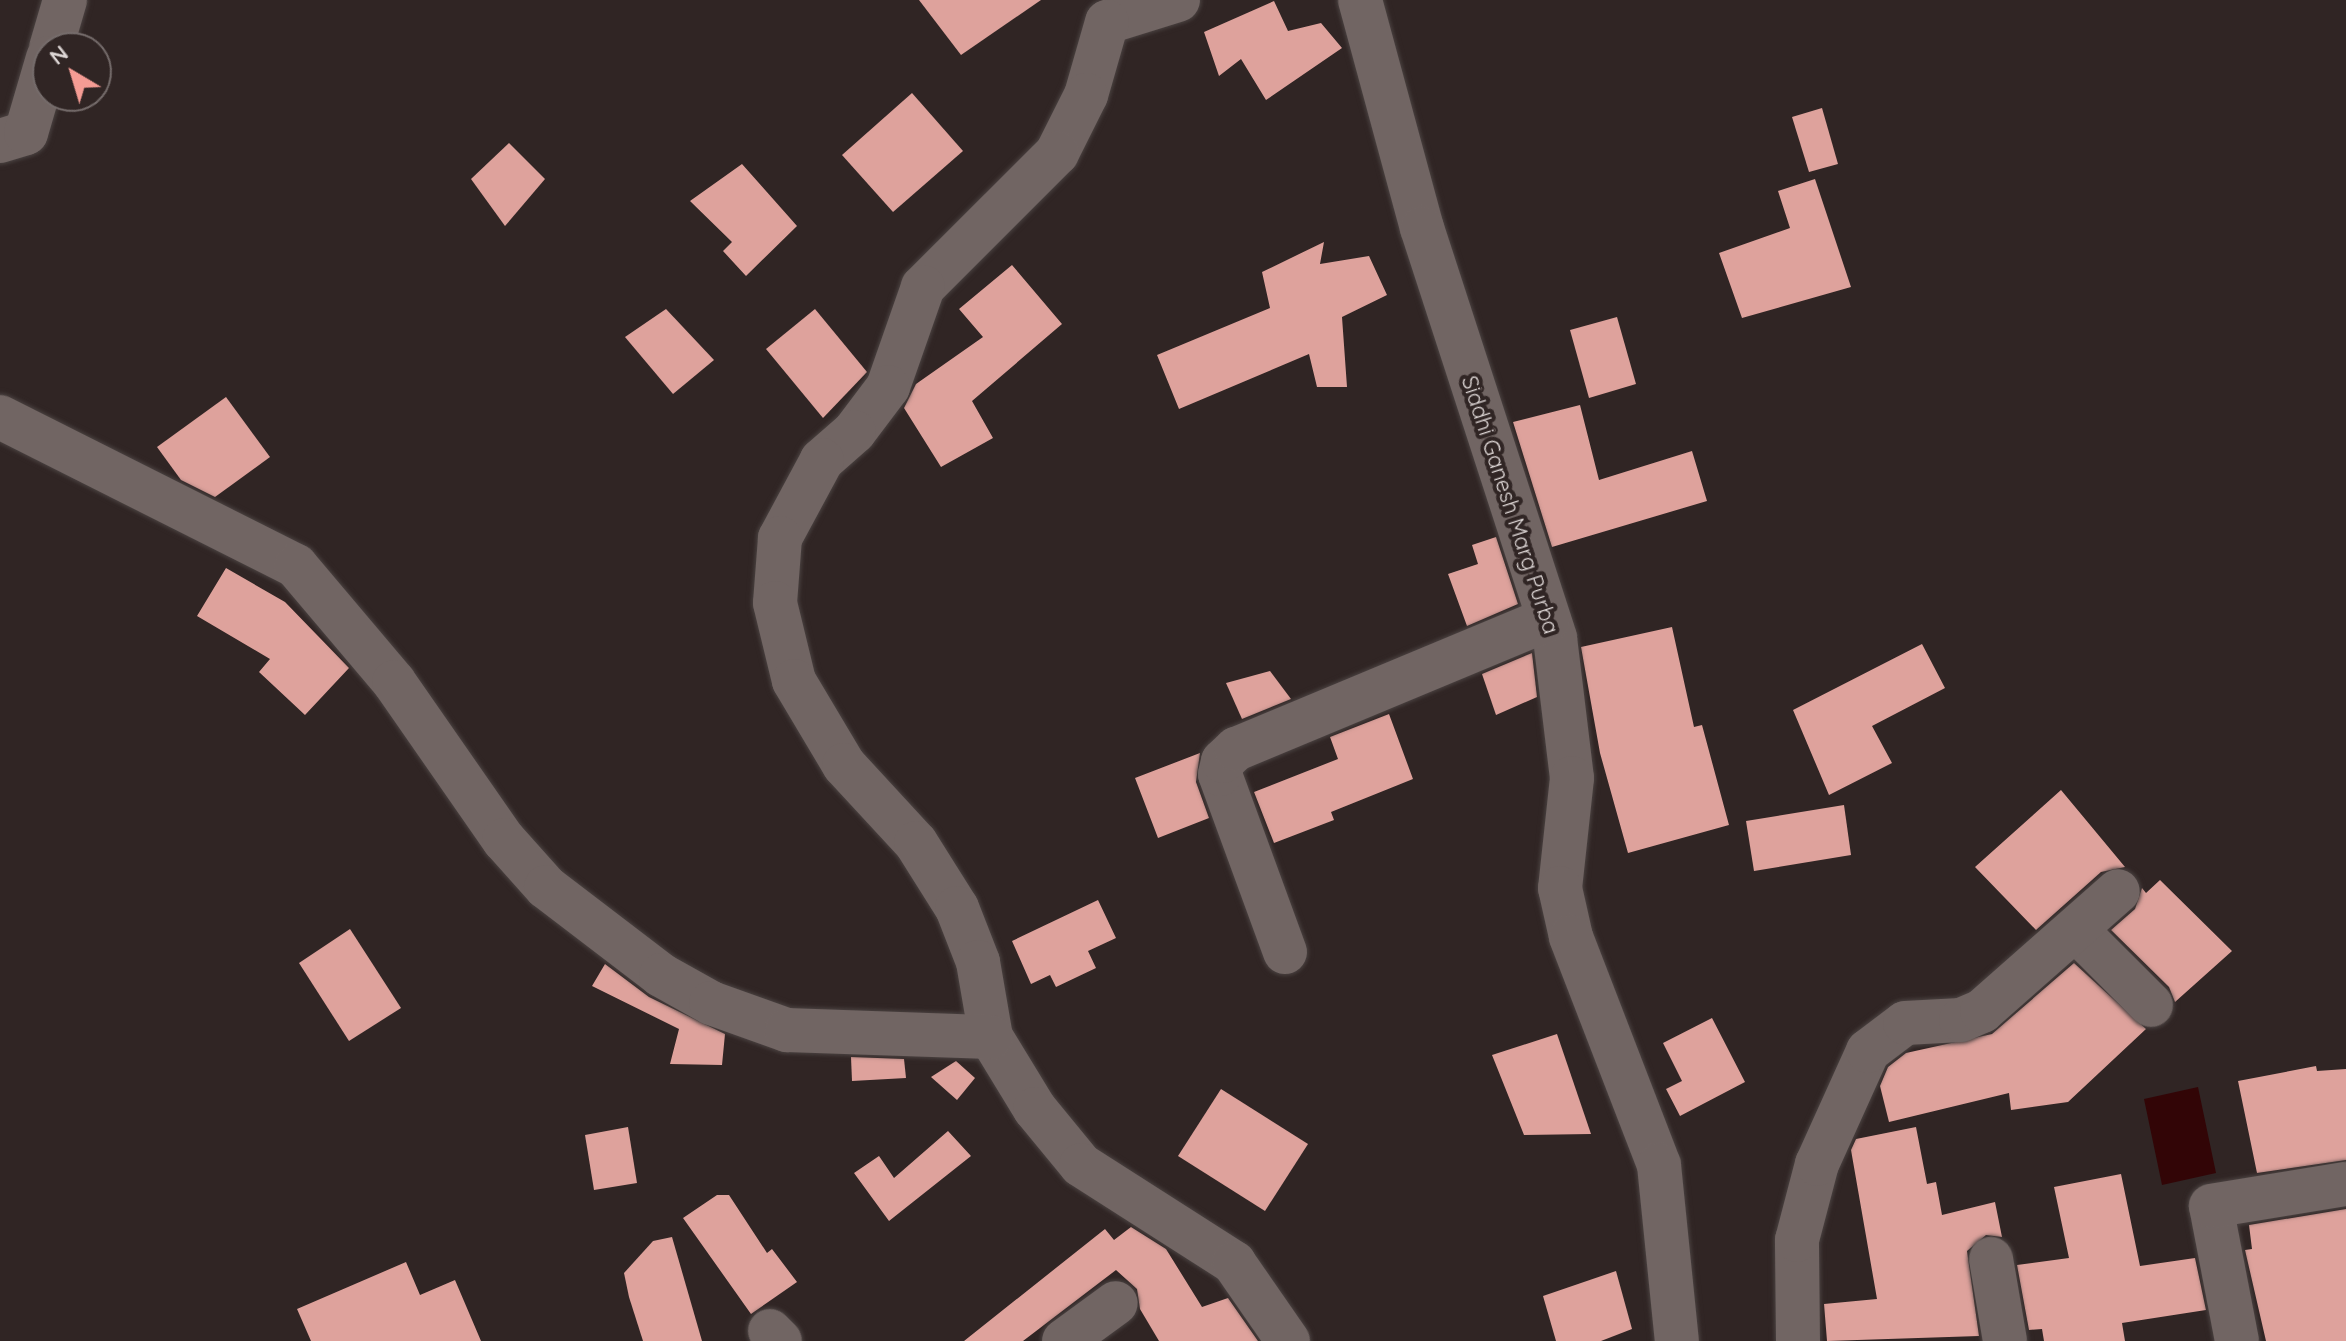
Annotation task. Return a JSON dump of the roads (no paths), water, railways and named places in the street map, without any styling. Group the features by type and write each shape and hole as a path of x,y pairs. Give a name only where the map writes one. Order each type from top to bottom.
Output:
{"street":[{"path":"56,32 65,0"},
{"path":"1178,0 1105,11 1086,95 1057,153 923,287 888,387 854,432 822,460 780,538 775,603 794,681 844,765 916,843 957,908 978,962 991,1037 1035,1109 1081,1165 1234,1263 1288,1341"},
{"name":"Siddhi Ganesh Marg Purba","path":"1360,0 1422,228 1548,619 1572,778 1560,888 1571,937 1659,1165 1677,1341"},
{"path":"0,141 26,133 32,112"},
{"path":"0,417 296,566 377,659 504,840 546,887 661,975 711,1003 787,1030 991,1037"},
{"path":"1285,952 1220,774 1223,761 1236,749 1548,619"},
{"path":"1798,1341 1797,1240 1817,1164 1868,1051 1905,1023 1961,1020 1982,1011 2118,891"},
{"path":"2076,930 2151,1005"},
{"path":"2237,1341 2211,1206 2346,1184"},
{"path":"1991,1259 2005,1341"},
{"path":"1064,1341 1116,1303"}]}
